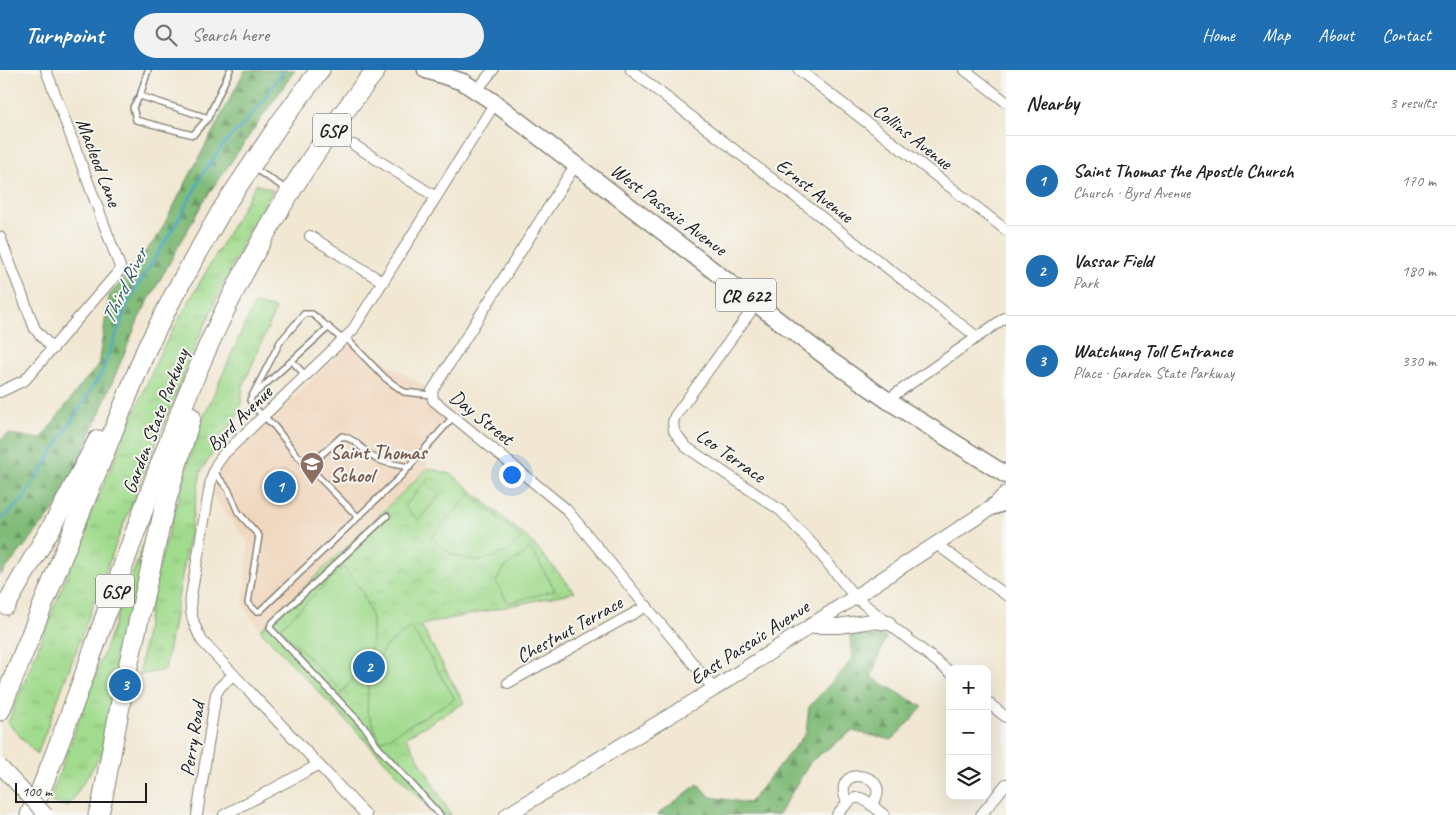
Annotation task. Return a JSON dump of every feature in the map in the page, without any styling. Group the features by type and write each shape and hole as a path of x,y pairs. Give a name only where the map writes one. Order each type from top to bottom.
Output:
{"highway":[{"name":"Garden State Parkway","path":"0,711 146,350 198,249 250,166 320,70"},
{"name":"Garden State Parkway","path":"30,815 62,735 174,429 226,309 256,250 290,192 324,140 376,70"},
{"path":"101,811 124,685 164,509 226,309"},
{"path":"3,610 67,500 146,350"}],"main road":[{"name":"West Passaic Avenue","path":"433,71 463,82 477,90 830,360 887,400 1006,474"},
{"name":"East Passaic Avenue","path":"507,815 714,689 1000,504 1006,493"},
{"path":"811,626 838,626 872,621 888,623"},
{"path":"0,766 46,815"}],"street":[{"name":"Macleod Lane","path":"46,70 120,267 119,271 53,349"},
{"path":"477,90 493,70"},
{"name":"Ernst Avenue","path":"631,70 977,337"},
{"name":"Collins Avenue","path":"800,70 1006,230"},
{"path":"965,70 1006,102"},
{"name":"Byrd Avenue","path":"366,815 233,675 202,640 193,624 190,610 209,489 216,465 224,454 352,331 495,103"},
{"path":"354,145 436,197"},
{"name":"Day Street","path":"576,164 432,391 433,400 566,510 714,689"},
{"path":"310,236 383,282"},
{"path":"0,237 35,329 53,349 25,380 0,392"},
{"name":"Leo Terrace","path":"757,303 675,416 673,423 674,432 686,447 780,510 814,546 855,597 946,669"},
{"path":"887,400 1006,317"},
{"path":"936,544 1006,595"},
{"name":"Chestnut Terrace","path":"508,683 647,606"},
{"name":"Perry Road","path":"197,815 216,694 220,687 233,675"},
{"path":"991,705 1006,716"},
{"path":"224,815 318,765"},
{"path":"847,802 844,796 845,786 852,778 860,775 870,778 876,786 876,796 871,804"},
{"path":"981,815 1006,784"},
{"path":"837,815 847,802 857,797 862,798 884,815"}],"lane":[{"path":"148,70 140,96 133,106 136,120 193,135 208,118 230,70"},
{"path":"140,96 208,118"},
{"path":"250,166 290,192"},
{"path":"358,517 295,453 275,427 251,402 280,342 304,314 312,314 345,339 385,378 404,392 432,395"},
{"path":"252,397 329,327"},
{"path":"292,360 306,376"},
{"path":"214,472 228,489 238,512 259,536 248,603 256,612 260,611 410,467 454,416"},
{"path":"309,466 342,436 352,438 374,458 410,467"},
{"path":"387,516 271,624 270,628 367,730 377,746 440,815"}],"shaded area":[{"name":"Saint Thomas School","path":"355,345 426,387 426,401 431,407 453,422 427,451 428,468 260,630 243,606 248,542 212,495 217,471 346,347"}],"green space":[{"path":"245,70 295,70 203,202 139,318 64,498 0,576 0,440 9,434 41,439 81,385 98,366 109,296 158,236"},
{"path":"256,184 273,190 246,235 195,347 120,533 37,755 8,723 96,502 161,351"},
{"path":"254,304 276,309 243,386 240,412 201,471 165,670 139,675 153,588 197,432"},
{"path":"428,468 453,475 531,541 575,592 421,625 464,703 406,737 451,815 436,815 260,630"},
{"path":"425,482 440,494 419,520 404,507"},
{"path":"470,494 522,538 507,552 479,561 453,555 431,538"},
{"path":"151,524 106,747 68,807 49,801"},
{"path":"531,549 555,590 508,603 496,582 503,569"},
{"path":"343,567 362,591 372,618 372,642 366,662 342,692 280,628"},
{"path":"411,627 455,699 380,742 367,711 369,677 385,647"},
{"path":"850,635 886,637 871,677 923,707 892,740 852,731 811,761 778,815 657,815 698,784 711,797 749,803 806,733 809,707 852,660"}],"waterway":[{"name":"Third River","path":"0,521 24,498 102,372 129,300 174,227 204,172 226,141 260,105 284,70"}],"place":[{"name":"Saint Thomas School","path":"312,485"},
{"name":"Saint Thomas the Apostle Church","path":"280,487"},
{"name":"Vassar Field","path":"369,667"},
{"name":"Watchung Toll Entrance","path":"125,685"}]}
